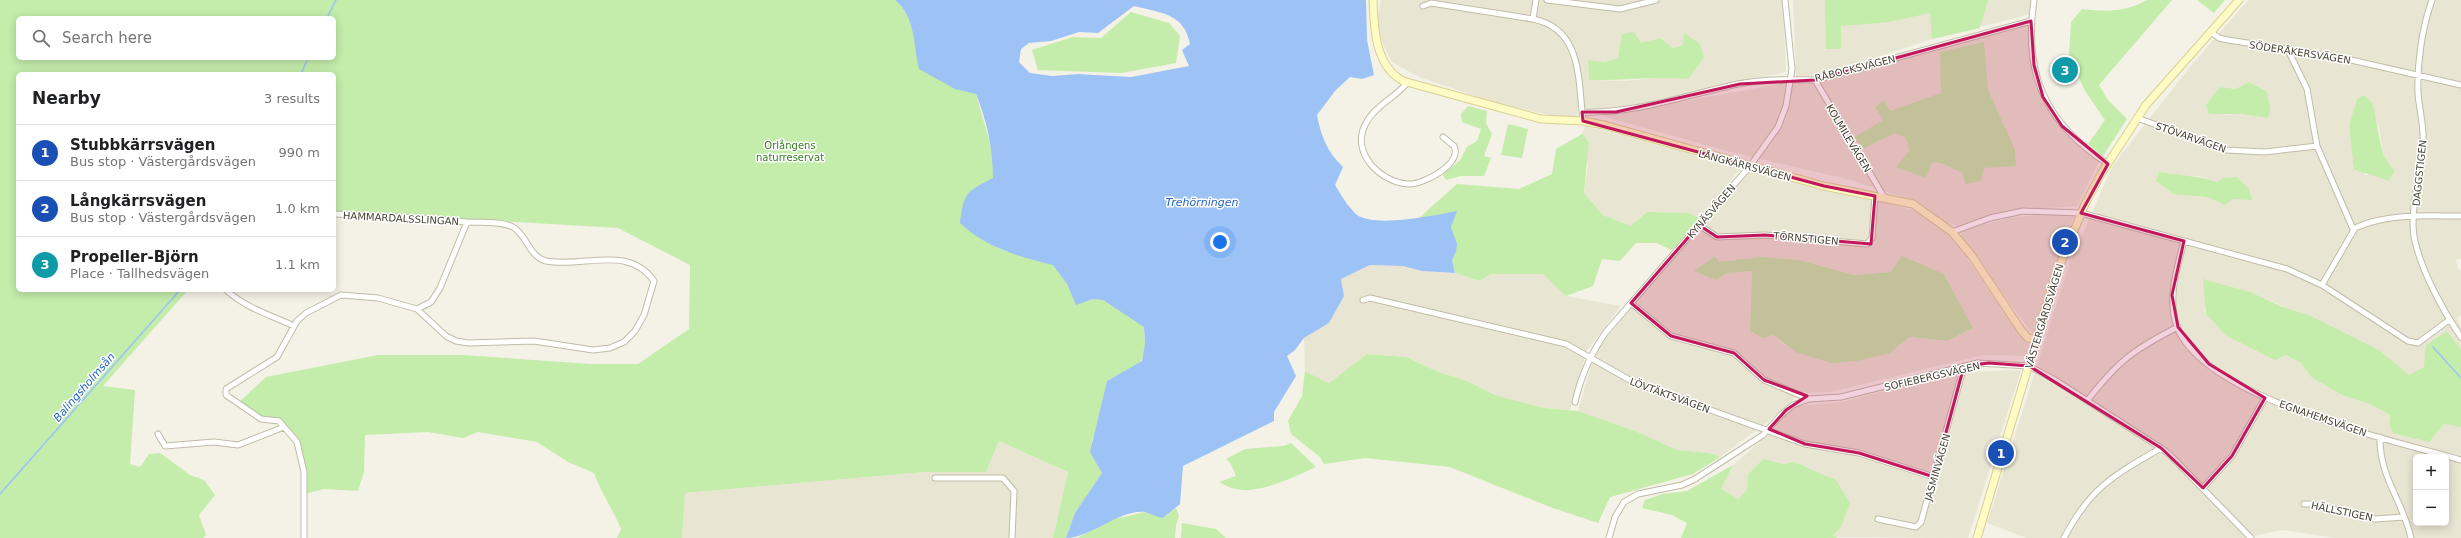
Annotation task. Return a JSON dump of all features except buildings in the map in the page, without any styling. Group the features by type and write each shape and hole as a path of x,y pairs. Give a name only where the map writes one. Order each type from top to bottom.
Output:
{"street":[{"name":"LÅNGKÄRRSVÄGEN","path":"1373,0 1381,57 1394,75 1408,82 1541,119 1583,121 1824,186 1913,204 1952,232 1972,256 2021,330 2028,338 2036,340"},
{"path":"1533,19 1536,0"},
{"path":"1547,0 1620,9 1656,0"},
{"name":"KYNÄSVÄGEN","path":"1575,402 1580,382 1590,357 1606,332 1750,166 1778,127 1786,106 1791,79 1791,39 1785,0"},
{"path":"2034,0 2031,21 2034,65 2043,96 2062,126 2108,164"},
{"name":"VÄSTERGÅRDSVÄGEN","path":"1977,538 2055,277 2081,213 2108,164 2137,118 2156,92 2239,0"},
{"name":"DAGGSTIGEN","path":"2432,0 2426,16 2419,77 2423,142 2414,216 2414,240 2421,261 2450,320 2461,337"},
{"path":"1423,6 1431,3 1533,19 1556,27 1570,46 1578,82 1583,121"},
{"name":"RÅBOCKSVÄGEN","path":"1582,112 1616,112 1740,84 1791,79 1815,80 2031,21"},
{"name":"SÖDERÅKERSVÄGEN","path":"2211,32 2219,38 2228,40 2338,57 2419,77 2461,85"},
{"path":"2288,50 2307,89 2317,146 2353,230"},
{"name":"KOLMILEVÄGEN","path":"1815,80 1884,197"},
{"path":"1408,82 1399,93 1381,105 1368,118 1360,141 1364,156 1381,173 1392,180 1407,184 1418,183 1442,171 1453,160 1456,153 1454,146 1443,138"},
{"name":"STÖVARVÄGEN","path":"2137,118 2226,150 2265,152 2317,146"},
{"name":"TÖRNSTIGEN","path":"1699,226 1717,237 1771,235 1867,244 1872,238 1875,196"},
{"path":"1952,232 1990,218 2023,212 2081,213 2277,266 2322,285 2408,341 2418,343 2450,320"},
{"name":"HAMMARDALSSLINGAN","path":"304,538 304,472 297,442 279,421 261,419 226,395 226,389 277,357 294,326 306,313 341,295 378,298 417,309 446,336 456,341 468,343 534,341 593,350 610,348 624,342 635,331 644,315 654,281 649,273 627,260 618,258 566,263 544,260 535,255 523,236 512,226 420,218 336,214"},
{"path":"2322,285 2353,230 2374,222 2414,216 2461,216"},
{"name":"HAMMARDALSSLINGAN","path":"417,309 431,302 440,288 467,222"},
{"name":"EGNAHEMSVÄGEN","path":"2184,241 2172,295 2178,327 2193,349 2209,364 2265,398 2300,413 2461,460"},
{"path":"228,292 239,301 251,308 294,326"},
{"name":"LÖVTÄKTSVÄGEN","path":"1363,300 1370,298 1566,344 1635,383 1769,429 1805,444 1859,453 1934,477"},
{"path":"1630,303 1671,336 1734,353 1764,380 1809,399"},
{"path":"2087,401 2118,364 2142,345 2178,327"},
{"name":"SOFIEBERGSVÄGEN","path":"1609,538 1615,517 1624,502 1638,494 1682,485 1695,479 1769,429 1786,410 1809,399 1840,397 1964,366 1989,363 2029,366 2055,380 2161,448 2203,488 2251,538"},
{"name":"JASMINVÄGEN","path":"1878,519 1913,527 1919,525 1934,477 1964,366"},
{"path":"2203,488 2232,456 2265,398"},
{"path":"158,434 165,446 214,442 238,445 284,427"},
{"path":"2380,437 2384,471 2404,517 2410,538"},
{"path":"2064,538 2075,516 2102,484 2161,448"},
{"path":"936,478 1003,478 1014,491 1012,538"},
{"name":"HÄLLSTIGEN","path":"2304,504 2312,504 2375,519 2404,517"}],"highlighted area":[{"path":"2031,21 2034,65 2043,97 2062,126 2108,164 2081,213 2184,241 2172,295 2178,327 2209,364 2265,398 2232,456 2203,488 2161,448 2029,366 1989,363 1964,366 1934,477 1859,453 1805,444 1769,429 1786,410 1807,396 1764,380 1734,353 1671,336 1631,303 1699,225 1717,237 1765,235 1871,244 1875,196 1824,186 1583,121 1582,112 1616,112 1740,84 1815,80"}],"shaded area":[{"path":"1381,0 1783,0 1786,72 1607,111 1578,108 1577,118 1553,116 1496,103 1419,77 1392,62 1375,28","holes":["1685,33 1688,79 1665,77 1626,81 1589,80 1588,60 1604,62 1619,58 1622,34 1641,43 1660,38 1673,48 1683,45"]},
{"path":"1793,0 2033,0 2031,14 1932,39 1819,76 1796,76"},
{"path":"2248,0 2461,0 2461,259 2456,259 2458,269 2461,271 2461,315 2457,318 2461,327 2461,349 2447,331 2424,367 2409,376 2379,350 2253,293 2204,308 2206,314 2225,335 2286,355 2301,363 2311,377 2342,395 2372,405 2390,415 2389,424 2412,437 2429,442 2444,424 2461,427 2461,538 2336,538 2282,530 2245,538 2027,538 1987,523 2070,262 2113,165 2189,68","holes":["2220,87 2236,89 2268,118 2240,114 2223,115","2357,99 2373,104 2375,120 2379,128 2384,157 2394,171 2377,175 2365,175 2353,155 2349,125","2160,172 2183,176 2198,176 2218,182 2225,205 2207,197 2192,195"]},
{"path":"2030,22 2042,85 2070,139 2099,161 2077,206 2017,210 1956,226 1948,224 1915,201 1851,180 1727,151 1602,116 1785,83 1823,81"},
{"path":"1585,126 1744,164 1700,218 1688,213 1647,212 1631,226 1603,215 1584,193 1588,164 1582,134"},
{"path":"1751,168 1917,211 1952,236 2020,336 2030,342 2026,356 1983,355 1830,392 1801,393 1766,423 1720,457 1709,453 1677,450 1635,431 1578,411 1595,353 1631,307","holes":["1715,256 1719,262 1799,260 1854,275 1891,272 1944,274 1973,328 1947,341 1909,337 1889,353 1784,345 1773,335 1750,331 1752,271 1727,273 1716,280 1695,271"]},
{"path":"2076,211 2033,335 1960,235 1966,229 2015,217"},
{"path":"1370,265 1403,266 1422,271 1455,273 1480,281 1491,274 1543,274 1566,296 1621,306 1587,350 1570,410 1544,408 1495,395 1467,381 1436,371 1406,357 1367,354 1329,383 1305,371 1304,338 1329,323 1344,296 1341,279"},
{"path":"2021,370 1968,538 1833,537 1841,527 1794,462 1783,464 1763,459 1748,474 1747,490 1737,500 1721,489 1733,465 1766,437 1787,413 1798,406 1842,402 1958,372"},
{"path":"999,441 1068,472 1053,538 682,538 685,493 925,472 986,472"}],"green space":[{"name":"Orlångens naturreservat","path":"0,0 895,0 909,19 913,30 914,42 975,91 994,153 993,178 996,247 1007,252 1048,258 1066,282 1076,304 1093,299 1103,300 1146,326 1144,332 1144,354 1141,361 1133,369 1107,381 1099,423 1092,440 1102,474 1075,513 1066,538 1053,538 1068,472 999,441 986,472 925,472 685,493 682,538 617,538 621,529 594,473 568,462 537,442 478,432 463,438 428,432 365,435 364,472 358,491 324,489 304,494 297,442 279,421 261,419 238,403 266,377 378,355 463,355 591,364 638,364 689,329 690,265 618,228 336,211 336,72 16,72 16,292 186,292 103,386 135,390 130,464 140,467 149,454 160,453 190,475 204,480 215,495 199,515 206,535 203,538 0,538"},
{"path":"1825,0 1988,0 1980,28 1932,39 1930,13 1889,22 1841,26 1841,49 1826,49"},
{"path":"2147,0 2172,0 2099,85 2108,100 2127,119 2103,156 2088,144 2105,120 2085,91 2069,56 2071,22 2082,9 2108,11 2124,9"},
{"path":"2197,0 2225,0 2214,13"},
{"path":"1131,12 1169,23 1180,36 1176,63 1121,73 1038,70 1032,50 1073,37 1101,38"},
{"path":"1634,32 1641,43 1660,38 1673,48 1683,45 1684,33 1700,44 1704,58 1688,79 1663,78 1589,80 1588,60 1604,62 1618,58 1622,34"},
{"path":"1984,42 1988,90 2015,150 2016,166 1984,168 1981,181 1965,184 1963,173 1941,163 1932,162 1926,178 1896,167 1910,150 1905,137 1895,133 1862,149 1855,137 1883,120 1875,107 1884,100 1890,111 1941,93 1940,52"},
{"path":"2249,82 2267,92 2270,109 2268,118 2240,114 2209,114 2206,105 2220,87 2236,89"},
{"path":"2364,95 2373,104 2384,155 2387,162 2395,171 2388,181 2354,169 2349,125 2357,99"},
{"path":"1468,106 1487,111 1486,123 1492,134 1484,156 1491,158 1484,176 1461,176 1446,180 1443,175 1460,160 1467,147 1477,141 1481,129 1462,122 1461,114"},
{"path":"1508,124 1528,129 1522,158 1501,155"},
{"path":"1582,134 1589,142 1584,193 1603,215 1631,226 1647,212 1688,213 1700,218 1672,250 1656,243 1636,243 1620,261 1602,259 1593,286 1566,296 1543,274 1491,274 1480,281 1455,273 1452,260 1456,252 1456,244 1451,227 1418,219 1457,184 1519,189 1552,174 1556,149"},
{"path":"2159,172 2196,177 2218,182 2223,178 2237,177 2249,189 2252,200 2233,199 2225,205 2207,197 2174,194 2156,181"},
{"path":"1715,256 1719,262 1761,257 1799,260 1854,275 1891,272 1902,256 1944,274 1973,328 1947,341 1909,337 1890,353 1857,361 1831,363 1796,352 1773,335 1763,338 1750,331 1752,271 1727,273 1716,280 1694,271"},
{"path":"2203,279 2253,293 2280,306 2311,316 2379,350 2409,375 2424,367 2426,345 2447,331 2461,349 2461,427 2444,424 2429,442 2393,433 2389,424 2390,415 2372,405 2342,395 2311,377 2301,363 2286,355 2275,360 2225,335 2206,314"},
{"path":"1367,354 1406,357 1436,371 1467,381 1495,395 1544,408 1578,411 1635,431 1677,450 1709,453 1720,457 1693,474 1610,497 1598,523 1550,507 1450,467 1365,458 1324,464 1320,457 1291,434 1288,421 1302,396 1305,371 1329,383"},
{"path":"1291,443 1316,467 1277,484 1255,489 1236,489 1219,482 1236,476 1231,464 1226,459 1245,449 1283,446"},
{"path":"1763,459 1783,464 1794,462 1836,480 1850,503 1841,527 1833,536 1838,538 1681,538 1687,523 1672,515 1642,508 1645,500 1663,494 1687,491 1733,465 1721,489 1738,499 1747,490 1748,474"},
{"path":"1176,508 1179,516 1176,525 1175,538 1077,538 1113,519 1144,512 1163,518"},
{"path":"1182,523 1216,529 1226,538 1181,538"}],"water":[{"name":"Trehörningen","path":"895,0 1366,0 1367,40 1374,75 1362,79 1350,77 1335,91 1317,115 1320,130 1329,149 1343,167 1335,185 1354,212 1366,219 1391,221 1457,211 1451,227 1457,244 1456,252 1452,260 1455,273 1422,271 1403,266 1370,265 1341,279 1344,296 1329,323 1304,338 1295,350 1287,356 1296,376 1274,412 1274,421 1183,466 1180,504 1163,518 1145,512 1126,514 1075,537 1066,538 1075,513 1102,473 1090,452 1107,381 1142,361 1145,344 1144,327 1103,300 1093,299 1076,305 1067,284 1053,265 1015,255 991,245 980,239 960,223 963,205 968,194 972,190 993,178 991,146 986,125 976,94 955,89 919,69 913,32 907,15","holes":["1134,6 1170,16 1183,26 1190,44 1182,50 1189,66 1131,77 1078,74 1052,76 1030,73 1019,62 1021,49 1029,43 1051,41 1079,32 1098,33"]}],"waterway":[{"name":"Balingsholmsån","path":"328,16 336,0"},
{"name":"Balingsholmsån","path":"302,72 307,60"},
{"name":"Balingsholmsån","path":"0,494 178,292"},
{"path":"2433,347 2461,378"}],"place":[{"name":"Propeller-Björn","path":"2065,70"},
{"name":"Långkärrsvägen","path":"2065,242"},
{"name":"Stubbkärrsvägen","path":"2001,453"}]}
